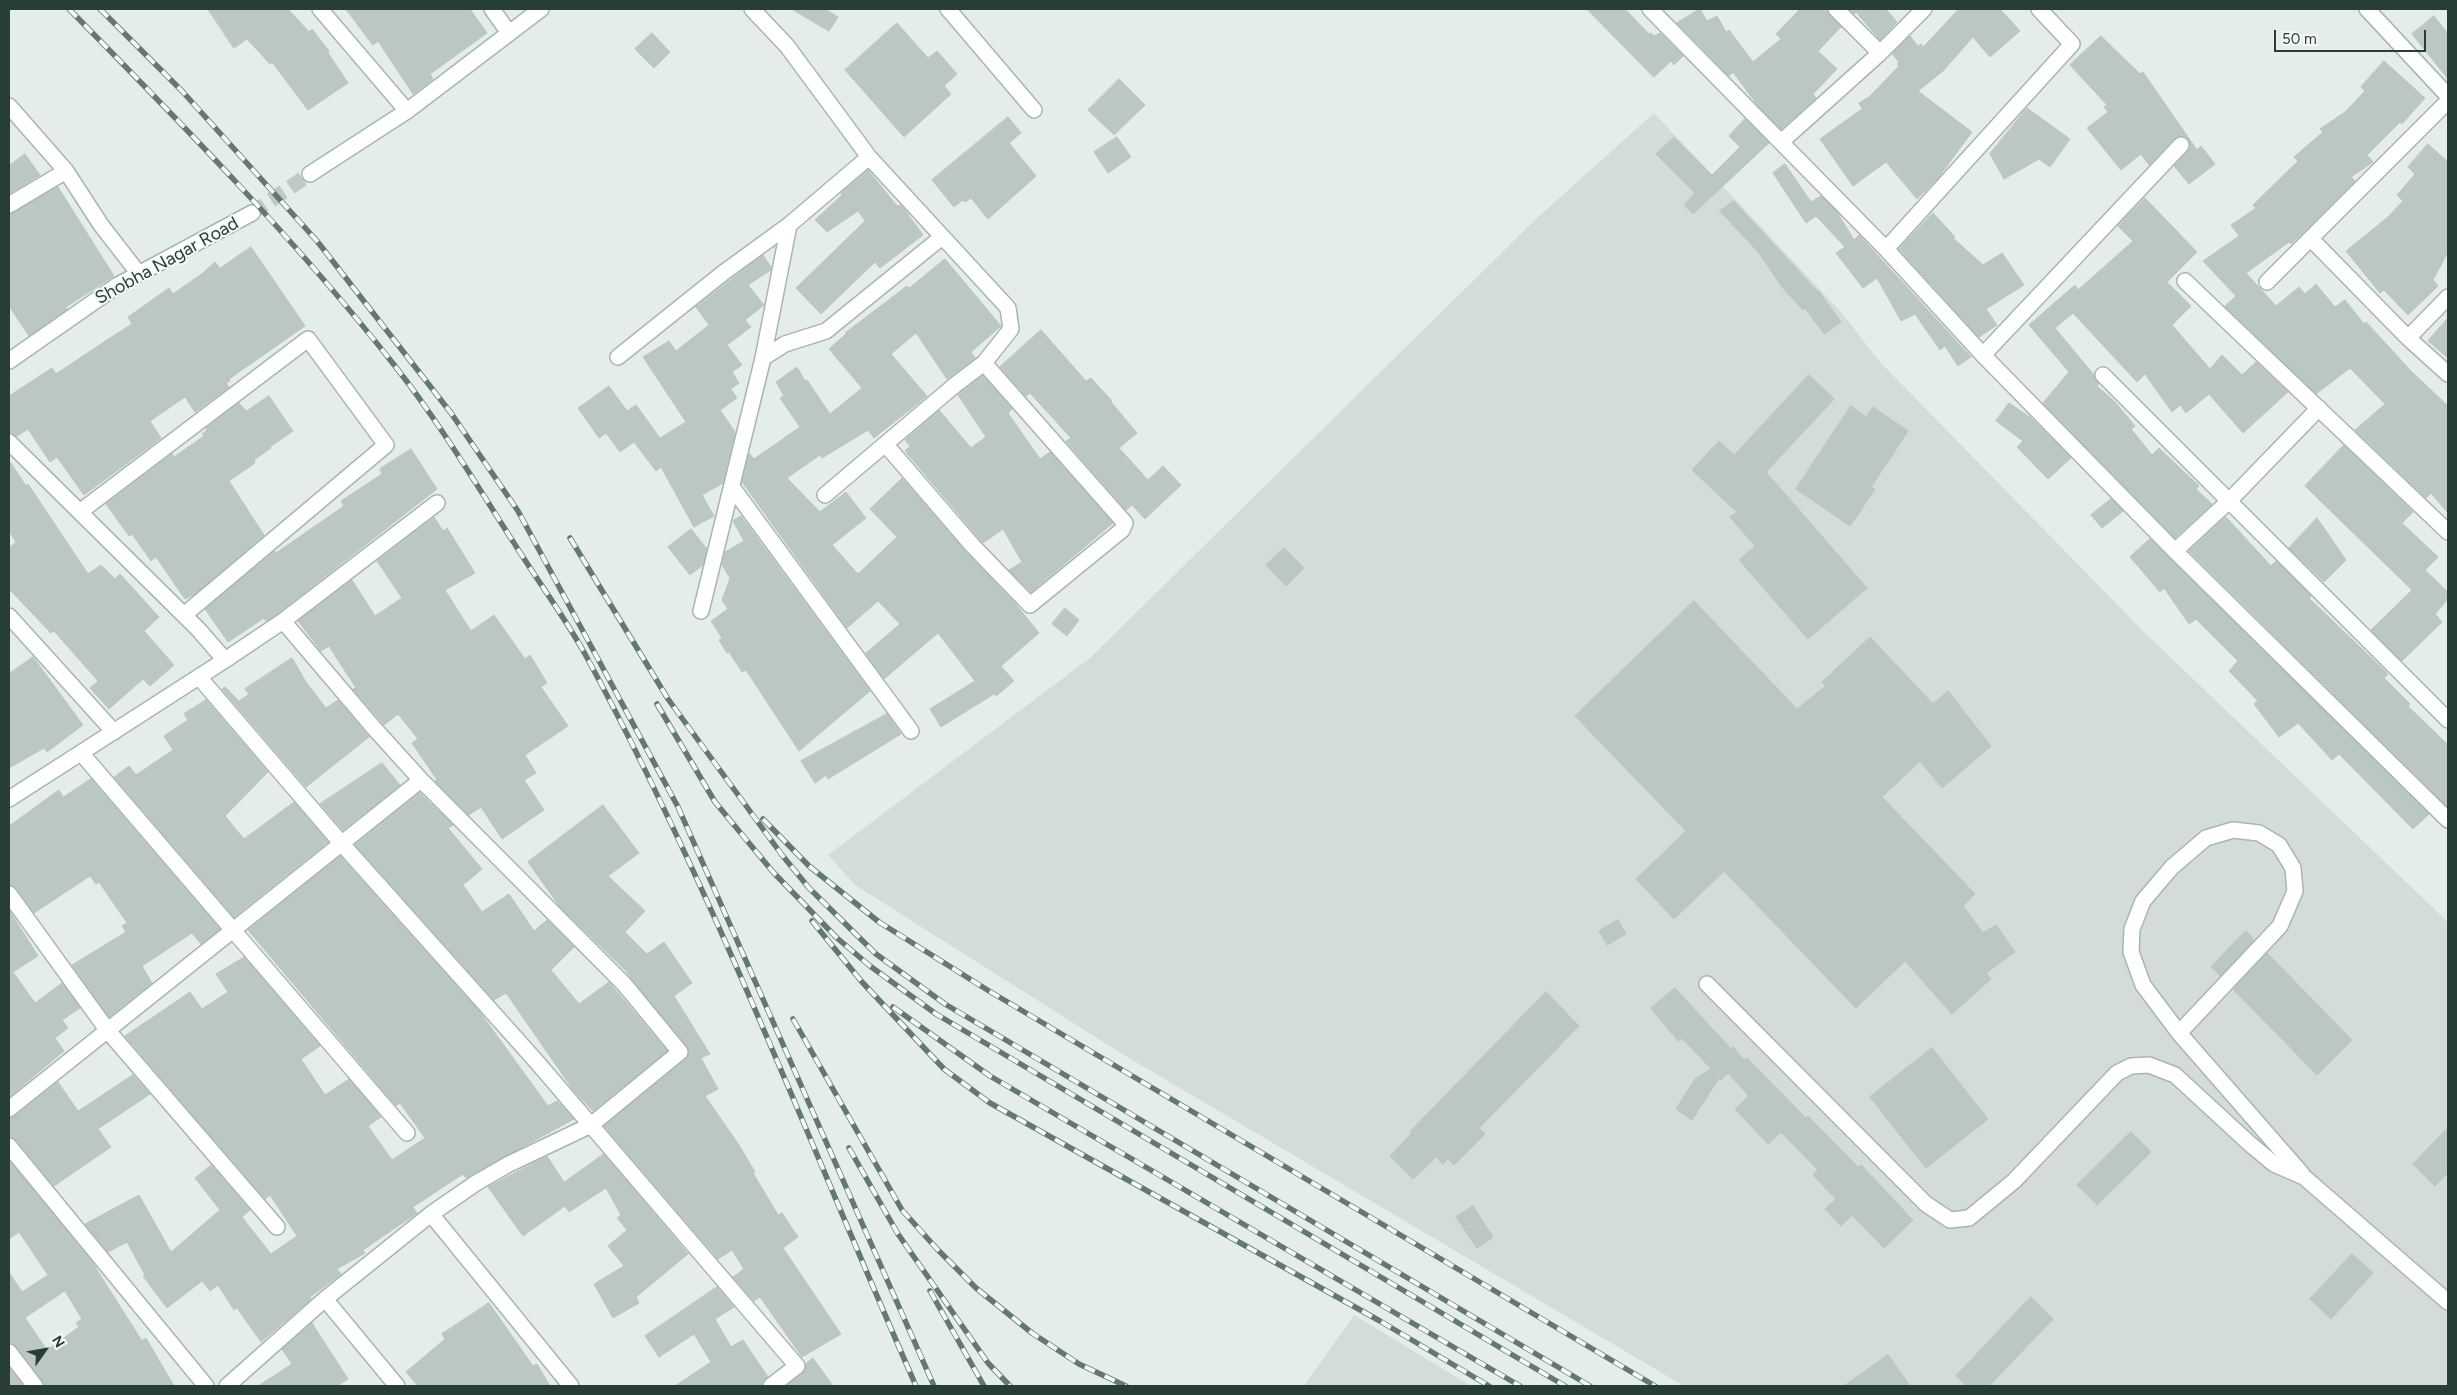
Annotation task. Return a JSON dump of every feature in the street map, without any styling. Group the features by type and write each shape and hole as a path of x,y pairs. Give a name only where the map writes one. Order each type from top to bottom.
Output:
{"street":[{"path":"320,9 406,111"},
{"path":"492,9 509,33"},
{"path":"310,174 406,111 541,9"},
{"path":"752,9 787,46 869,157 1008,308 1011,329 984,364 955,385 825,495"},
{"path":"948,9 1034,110"},
{"path":"1650,9 1886,249 1983,355 2175,551 2448,820"},
{"path":"1836,9 1880,53"},
{"path":"1781,142 1880,53 1924,9"},
{"path":"1886,249 2072,44 2039,9"},
{"path":"2367,9 2448,96"},
{"path":"2267,282 2448,101"},
{"path":"9,106 66,171 101,225 139,274"},
{"path":"1983,355 2181,145"},
{"path":"618,357 723,273 789,225 869,157"},
{"path":"9,205 66,171"},
{"name":"Shobha Nagar Road","path":"9,361 118,285 252,213"},
{"path":"701,611 763,358 789,225"},
{"path":"763,358 785,344 826,332 942,237"},
{"path":"2311,239 2408,338 2448,374"},
{"path":"2185,281 2448,532"},
{"path":"2408,338 2448,296"},
{"path":"81,511 308,339 386,445 184,615"},
{"path":"886,445 972,544 1030,605 1058,585 1122,530 1125,523 984,364"},
{"path":"2103,375 2448,720"},
{"path":"2175,551 2229,501 2319,408"},
{"path":"9,442 81,511 184,615 225,660"},
{"path":"732,487 911,731"},
{"path":"9,800 82,754 283,620 437,503"},
{"path":"9,616 114,732"},
{"path":"227,1386 325,1299 431,1214 476,1183 509,1164 591,1125 680,1052 624,984 421,780 373,727 283,620"},
{"path":"199,677 342,844 591,1125 797,1366 771,1386"},
{"path":"82,754 407,1134"},
{"path":"9,1109 421,780"},
{"path":"2179,1033 2280,926 2294,892 2293,868 2279,845 2259,833 2233,830 2206,838 2172,867 2143,901 2132,929 2131,952 2144,985 2179,1033 2304,1177 2448,1302"},
{"path":"9,894 108,1031 277,1227"},
{"path":"1707,984 1926,1204 1950,1220 1969,1218 2014,1181 2117,1073 2131,1066 2149,1065 2175,1075 2274,1164 2304,1177"},
{"path":"9,1146 206,1386"},
{"path":"431,1214 571,1386"},
{"path":"325,1299 397,1386"},
{"path":"9,1352 35,1386"}],"shaded area":[{"path":"1654,113 1842,313 1879,361 2146,634 2448,922 2448,1386 1684,1386 1124,1055 855,885 828,855 1090,658 1537,218"},
{"path":"1354,1315 1471,1386 1304,1386"}],"building":[{"path":"208,9 288,9 309,32 312,29 329,51 328,53 348,83 308,110 272,62 270,64 247,39 234,48"},
{"path":"346,9 470,9 487,33 430,74 433,79 413,94 378,41 373,45"},
{"path":"792,9 825,9 838,17 829,31"},
{"path":"1587,9 1625,9 1649,34 1651,33 1654,36 1660,33 1683,56 1674,65 1671,61 1654,77"},
{"path":"1700,9 1707,21 1717,16 1726,32 1729,30 1753,62 1781,39 1776,34 1800,9 1827,9 1829,15 1841,27 1818,51 1837,69 1813,94 1816,98 1781,129 1758,106 1733,72 1729,76 1677,23"},
{"path":"1849,9 1886,9 1897,22 1880,40 1856,12 1854,14"},
{"path":"1959,9 2000,9 2020,31 1990,57 1973,37 1943,71 1918,91 1972,132 1938,178 1917,199 1886,162 1853,186 1820,139 1862,109 1859,103 1869,97 1899,66 1897,64 1899,62 1892,54 1910,36 1918,46 1921,44 1923,47"},
{"path":"2434,16 2448,34 2448,79 2412,34"},
{"path":"897,23 928,58 937,51 957,74 944,86 951,94 904,137 845,70"},
{"path":"652,33 670,52 654,68 635,49"},
{"path":"2101,36 2140,74 2143,72 2197,150 2201,146 2215,164 2189,184 2174,166 2190,148 2187,138 2179,136 2175,138 2149,165 2141,154 2121,170 2087,128 2108,112 2104,107 2107,105 2070,65"},
{"path":"2384,61 2425,98 2402,124 2400,122 2367,155 2373,162 2351,177 2355,181 2311,225 2291,244 2289,242 2246,273 2276,306 2299,287 2305,294 2316,284 2335,307 2345,300 2364,324 2366,322 2411,371 2448,406 2448,513 2431,493 2426,498 2355,430 2385,404 2350,368 2316,394 2225,306 2236,296 2203,261 2239,236 2231,225 2256,208 2253,205 2298,161 2294,157 2323,132 2320,129 2345,112 2365,91 2361,87"},
{"path":"1119,79 1145,105 1114,135 1088,110"},
{"path":"2027,108 2070,139 2050,167 2039,159 2004,179 1990,154"},
{"path":"1008,117 1021,133 1009,143 1036,176 988,219 971,198 965,202 963,200 954,207 932,180"},
{"path":"1745,119 1769,143 1693,214 1684,205 1695,193 1656,154 1674,137 1712,175 1740,147 1729,136"},
{"path":"1117,137 1131,157 1108,173 1094,152"},
{"path":"2428,144 2448,162 2448,252 2433,280 2438,286 2408,315 2384,290 2380,293 2346,251 2388,217 2403,201 2397,195 2415,174 2408,167"},
{"path":"25,154 40,175 9,194 9,166"},
{"path":"1785,164 1811,202 1821,196 1837,212 1854,240 1859,235 1971,357 1958,366 1945,346 1940,350 1915,314 1901,321 1877,278 1863,288 1836,253 1845,247 1816,216 1806,223 1773,173"},
{"path":"868,170 897,206 901,205 923,235 880,268 875,262 821,314 796,288 865,221 858,211 827,232 815,220 842,195 841,193"},
{"path":"58,187 114,276 66,307 67,309 29,336 9,306 9,214"},
{"path":"2145,198 2197,252 2167,282 2191,306 2172,325 2210,369 2222,355 2242,375 2256,362 2288,392 2243,433 2209,394 2186,413 2180,405 2172,412 2145,374 2137,382 2073,313 2055,328 2094,375 2099,384 2097,386 2115,402 2135,426 2131,429 2152,455 2159,448 2199,486 2196,489 2212,504 2175,538 2043,403 2069,372 2029,325 2075,285 2078,290 2133,241 2118,226"},
{"path":"1734,201 1818,290 1841,322 1824,334 1805,308 1803,310 1782,287 1759,253 1720,211"},
{"path":"1933,213 1955,237 1953,238 1983,265 2002,253 2024,285 1986,309 1997,325 1979,337 1899,249"},
{"path":"251,247 305,326 229,379 230,381 226,383 229,387 195,412 185,397 150,421 161,438 84,495 57,457 50,462 28,429 17,436 9,433 9,396 52,368 56,374 132,324 128,317 169,288 173,294 215,262 220,268"},
{"path":"763,255 771,270 748,285 764,305 745,320 751,327 727,345 742,365 732,372 739,383 731,389 737,398 720,410 735,432 723,483 702,495 714,516 694,527 661,467 656,471 634,442 620,452 606,433 599,438 578,408 609,386 627,411 636,405 660,438 686,422 643,357 669,341 676,351 709,325 696,307"},
{"path":"945,259 1001,326 971,352 975,358 947,379 916,333 891,354 927,396 874,438 868,430 822,458 820,455 787,478 820,512 846,492 866,518 832,545 858,574 897,537 870,509 902,478 965,551 1014,602 1039,633 1001,666 1014,681 996,696 994,694 941,727 930,709 975,681 938,633 884,679 866,653 900,624 878,601 847,628 742,482 749,453 754,459 800,427 780,398 784,396 776,382 797,367 830,414 862,388 829,349 845,333 907,286 909,288"},
{"path":"2448,318 2448,358 2428,341"},
{"path":"1041,330 1086,381 1091,378 1137,433 1119,448 1148,480 1163,466 1181,485 1145,519 1132,505 1126,510 1066,441 1071,438 1030,393 1026,396 1000,367"},
{"path":"1809,375 1834,399 1766,472 1867,588 1808,639 1739,560 1755,546 1730,517 1737,512 1692,470 1719,441 1734,455"},
{"path":"983,376 1012,409 1008,413 1040,459 1050,452 1113,523 1031,592 1009,570 1022,562 1003,529 983,543 905,451 910,446 905,440 939,410 971,448 986,437 958,395"},
{"path":"269,396 293,431 254,460 255,463 229,481 264,535 195,594 185,599 156,557 151,561 132,534 129,536 106,504 172,454 174,457 204,436 202,434 207,430 206,428 239,403 246,411"},
{"path":"2009,403 2031,418 2071,458 2048,479 2017,447 2023,441 1996,421"},
{"path":"1851,406 1866,417 1873,407 1908,431 1871,487 1875,489 1850,526 1796,489"},
{"path":"2344,445 2413,512 2402,523 2438,557 2425,570 2448,592 2448,599 2435,614 2442,622 2402,661 2371,630 2412,590 2305,486"},
{"path":"411,449 437,489 278,613 266,621 264,618 228,642 205,609 275,551 276,553 344,506 341,501 382,474 380,469"},
{"path":"9,460 26,486 28,484 88,574 101,565 115,579 120,574 159,617 144,631 174,665 150,686 143,679 109,709 90,688 98,681 54,631 51,633 9,589 9,548 16,542 9,531"},
{"path":"2111,499 2123,511 2102,528 2091,515"},
{"path":"741,516 870,691 799,751 746,670 742,672 729,652 727,653 719,640 722,638 711,621 728,609 722,600 730,578 722,565 725,552 744,541 733,521"},
{"path":"434,517 443,531 447,528 475,573 445,590 471,631 494,615 525,659 530,655 547,683 541,687 568,726 525,755 536,773 524,780 544,810 502,839 481,807 469,815 435,781 437,780 412,743 418,739 398,714 384,725 353,689 356,688 329,646 321,651 298,621 352,580 375,616 402,598 377,561"},
{"path":"2226,517 2271,566 2276,561 2311,596 2309,598 2388,674 2384,678 2410,704 2408,706 2448,745 2448,807 2189,551"},
{"path":"2317,518 2346,560 2324,582 2289,548"},
{"path":"691,529 707,549 703,565 690,575 668,547"},
{"path":"2150,539 2429,814 2413,829 2339,754 2332,760 2298,723 2279,737 2254,704 2258,701 2229,671 2238,661 2196,619 2189,624 2164,588 2160,592 2130,557"},
{"path":"1284,548 1304,568 1286,586 1266,565"},
{"path":"1694,601 1797,709 1826,686 1822,682 1870,637 1933,704 1948,691 1991,746 1942,788 1920,761 1882,797 1975,894 1963,906 1983,933 1996,925 2015,952 1986,973 1991,979 1952,1014 1905,961 1856,1008 1724,871 1674,919 1636,879 1686,831 1575,716"},
{"path":"1065,608 1079,620 1067,636 1052,624"},
{"path":"33,657 83,725 47,752 44,748 9,768 9,674"},
{"path":"292,658 306,682 326,708 338,700 369,737 306,787 222,689 225,687 239,701 249,694 245,689"},
{"path":"206,700 268,772 225,816 244,839 294,802 328,842 234,917 114,777 129,766 136,775 173,750 164,736 188,720 184,714"},
{"path":"887,714 901,734 828,779 826,775 815,783 801,761"},
{"path":"382,763 400,785 343,830 320,804"},
{"path":"91,779 220,929 201,944 192,933 142,966 152,983 109,1017 72,965 126,932 122,926 127,923 99,882 96,884 90,876 34,913 17,889 9,885 9,826 59,790 63,797"},
{"path":"420,793 453,825 448,828 482,869 463,885 482,912 509,894 534,931 547,920 574,947 551,970 579,1004 609,982 667,1051 593,1111 574,1091 506,993 494,1000 355,845"},
{"path":"603,805 639,853 608,876 645,911 625,932 647,954 664,942 692,983 674,996 710,1054 701,1058 718,1089 705,1096 739,1145 778,1215 782,1213 798,1237 783,1248 841,1334 802,1357 760,1297 754,1301 733,1277 744,1269 732,1250 718,1259 604,1126 686,1059 689,1051 625,970 560,907 528,862"},
{"path":"340,856 479,1011 548,1106 557,1101 574,1119 466,1178 463,1174 413,1207 417,1213 363,1250 365,1253 337,1269 341,1274 310,1297 311,1299 261,1342 237,1308 234,1310 218,1285 210,1291 202,1281 167,1308 143,1276 145,1275 127,1242 108,1252 85,1224 139,1195 171,1252 220,1210 195,1178 211,1165 250,1210 242,1217 271,1254 297,1236 270,1195 265,1199 125,1036 190,992 202,1009 228,992 216,974 244,957 320,1046 301,1059 325,1095 349,1079 381,1117 368,1126 392,1160 425,1138 400,1103 396,1106 248,930"},
{"path":"9,910 38,956 13,972 35,1003 62,983 80,1008 62,1020 68,1028 55,1038 64,1051 9,1097"},
{"path":"1618,920 1626,934 1607,945 1599,931"},
{"path":"2246,931 2254,940 2220,976 2211,967"},
{"path":"2267,953 2352,1040 2317,1075 2233,989"},
{"path":"1675,988 1731,1049 1733,1047 1744,1060 1747,1058 1858,1167 1861,1165 1913,1220 1884,1248 1852,1215 1841,1226 1825,1209 1836,1199 1813,1175 1818,1170 1781,1132 1768,1144 1735,1109 1749,1096 1728,1073 1721,1080 1719,1078 1692,1120 1676,1109 1695,1079 1711,1069 1682,1038 1678,1041 1651,1008"},
{"path":"1546,992 1579,1026 1479,1128 1485,1134 1454,1165 1448,1159 1443,1164 1436,1157 1413,1179 1390,1156 1412,1133 1410,1132"},
{"path":"1932,1048 1988,1119 1926,1168 1870,1097"},
{"path":"133,1075 150,1094 98,1129 111,1147 54,1186 16,1140 9,1137 9,1118 15,1116 58,1082 78,1111"},
{"path":"2448,1128 2448,1173 2435,1186 2413,1164"},
{"path":"2131,1132 2151,1152 2097,1205 2077,1185"},
{"path":"604,1154 688,1254 636,1297 639,1303 613,1318 594,1284 624,1266 608,1246 627,1230 617,1218 621,1215 606,1188 569,1212 565,1206 523,1236 488,1187 547,1156 564,1182"},
{"path":"9,1160 92,1262 142,1341 146,1338 174,1386 44,1386 42,1380 16,1346 9,1343 9,1272 22,1292 48,1275 19,1232 9,1239","holes":["65,1291 82,1319 76,1323 79,1327 47,1350 25,1318"]},
{"path":"1473,1206 1493,1237 1477,1248 1456,1217"},
{"path":"2352,1254 2373,1273 2331,1319 2310,1299"},
{"path":"717,1287 734,1307 715,1319 731,1347 743,1340 768,1377 762,1386 675,1386 711,1362 694,1334 659,1357 645,1336"},
{"path":"2031,1297 2053,1319 1989,1386 1966,1386 1956,1376"},
{"path":"489,1303 533,1366 537,1364 550,1386 418,1386 406,1372 445,1339 442,1334"},
{"path":"312,1323 348,1379 337,1386 258,1386 292,1364 282,1349"},
{"path":"1888,1355 1910,1386 1844,1386"},
{"path":"813,1358 833,1386 786,1386 803,1373 806,1364"},
{"path":"9,1367 23,1386 9,1386"}],"tunnel":[{"path":"252,213 310,174"}],"railway":[{"path":"69,9 237,183 357,319 427,409 568,626 632,743 718,924 916,1386"},
{"path":"100,9 182,91 317,241 451,413 518,511 678,807 934,1386"},
{"path":"570,538 668,699 782,855 809,888 876,954 945,1004 1590,1386"},
{"path":"657,704 715,802 773,872 837,938 870,966 936,1014 1565,1386"},
{"path":"763,819 809,866 879,922 989,991 1655,1386"},
{"path":"812,921 862,982 944,1069 990,1103 1380,1321 1489,1386"},
{"path":"893,1007 990,1076 1520,1386"},
{"path":"793,1019 902,1210 937,1249 976,1288 1032,1333 1079,1364 1126,1386"},
{"path":"849,1148 898,1234 988,1363 1010,1386"},
{"path":"930,1291 984,1386"}]}
